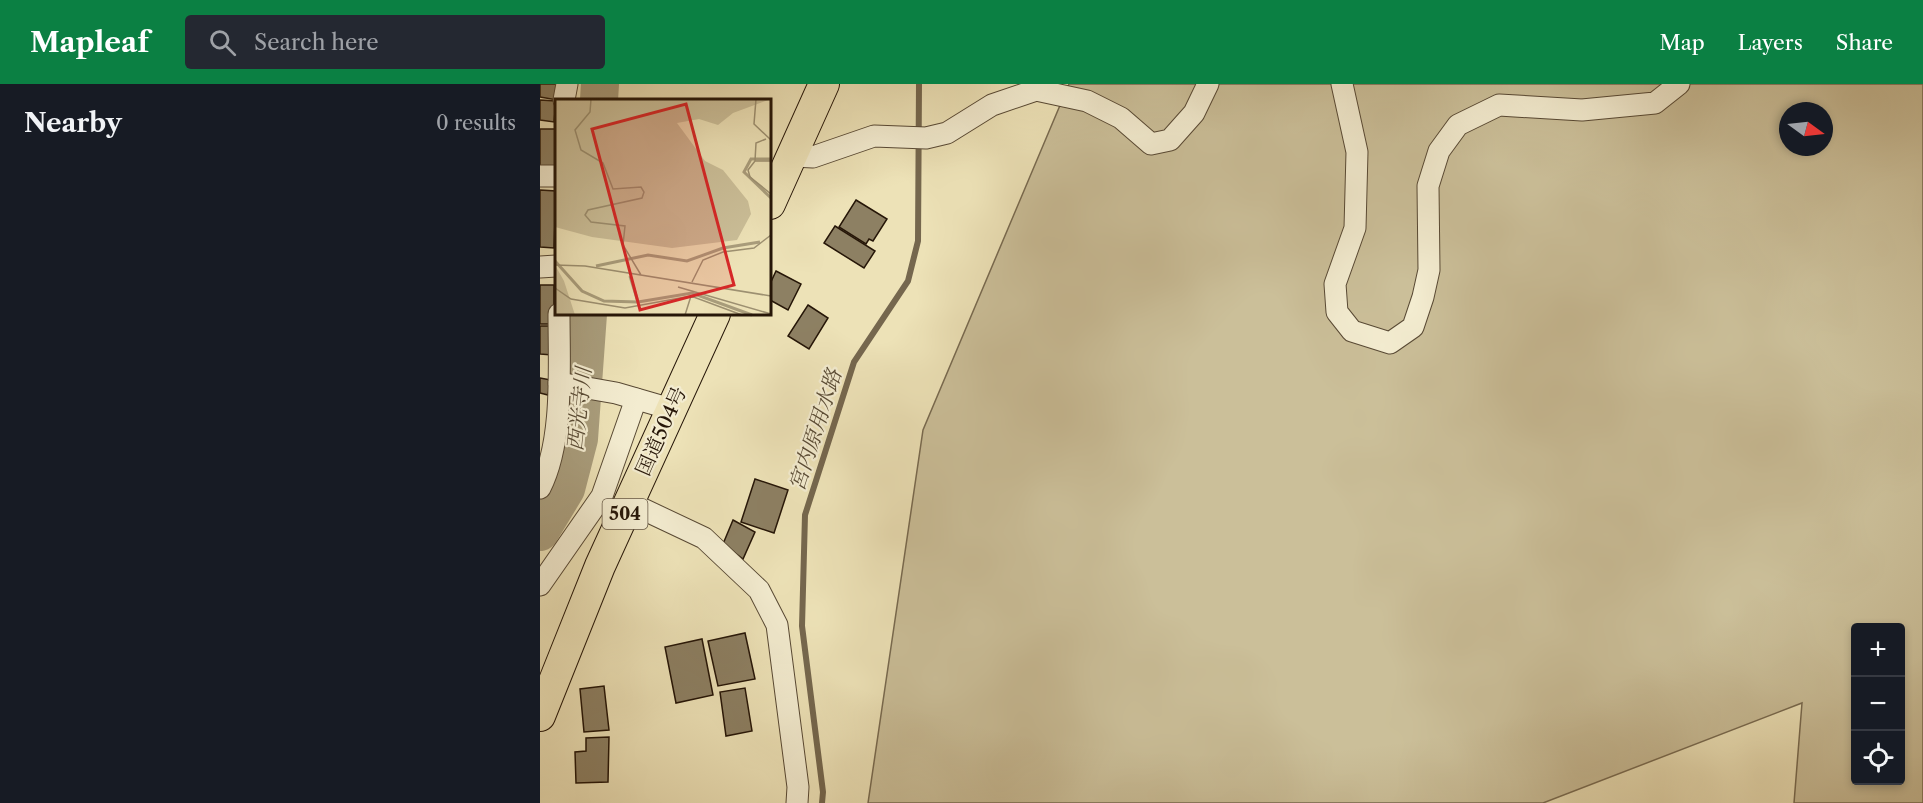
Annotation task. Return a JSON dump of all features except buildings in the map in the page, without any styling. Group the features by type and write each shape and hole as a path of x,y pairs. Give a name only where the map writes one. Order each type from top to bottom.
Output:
{"highway":[{"path":"771,202 823,86"},
{"name":"国道504号","path":"540,716 600,566 716,315"}],"street":[{"path":"564,99 567,84"},
{"path":"793,156 813,157 874,136 916,138 947,133 992,105 1036,90 1096,105 1121,118 1151,144 1170,140 1194,113 1208,84"},
{"path":"1342,84 1357,152 1357,163 1355,228 1335,284 1336,312 1352,331 1390,343 1413,327 1424,297 1429,270 1428,186 1439,151 1458,125 1499,105 1582,110 1655,103 1679,84"},
{"path":"540,267 555,266"},
{"path":"543,477 554,438 565,383 559,315"},
{"path":"565,383 626,396 671,409"},
{"path":"540,585 602,496 626,396"},
{"path":"630,503 704,538 759,590 777,625 798,787 797,803"}],"shaded area":[{"path":"1069,84 1923,84 1923,803 1794,803 1802,703 1543,803 868,803 923,430"}],"waterway":[{"name":"西光寺川","path":"599,99 600,84"},
{"name":"宮内原用水路","path":"822,803 823,792 802,626 805,515 854,362 908,281 918,241 919,84"},
{"name":"西光寺川","path":"540,532 566,489 579,439 588,315"}]}
